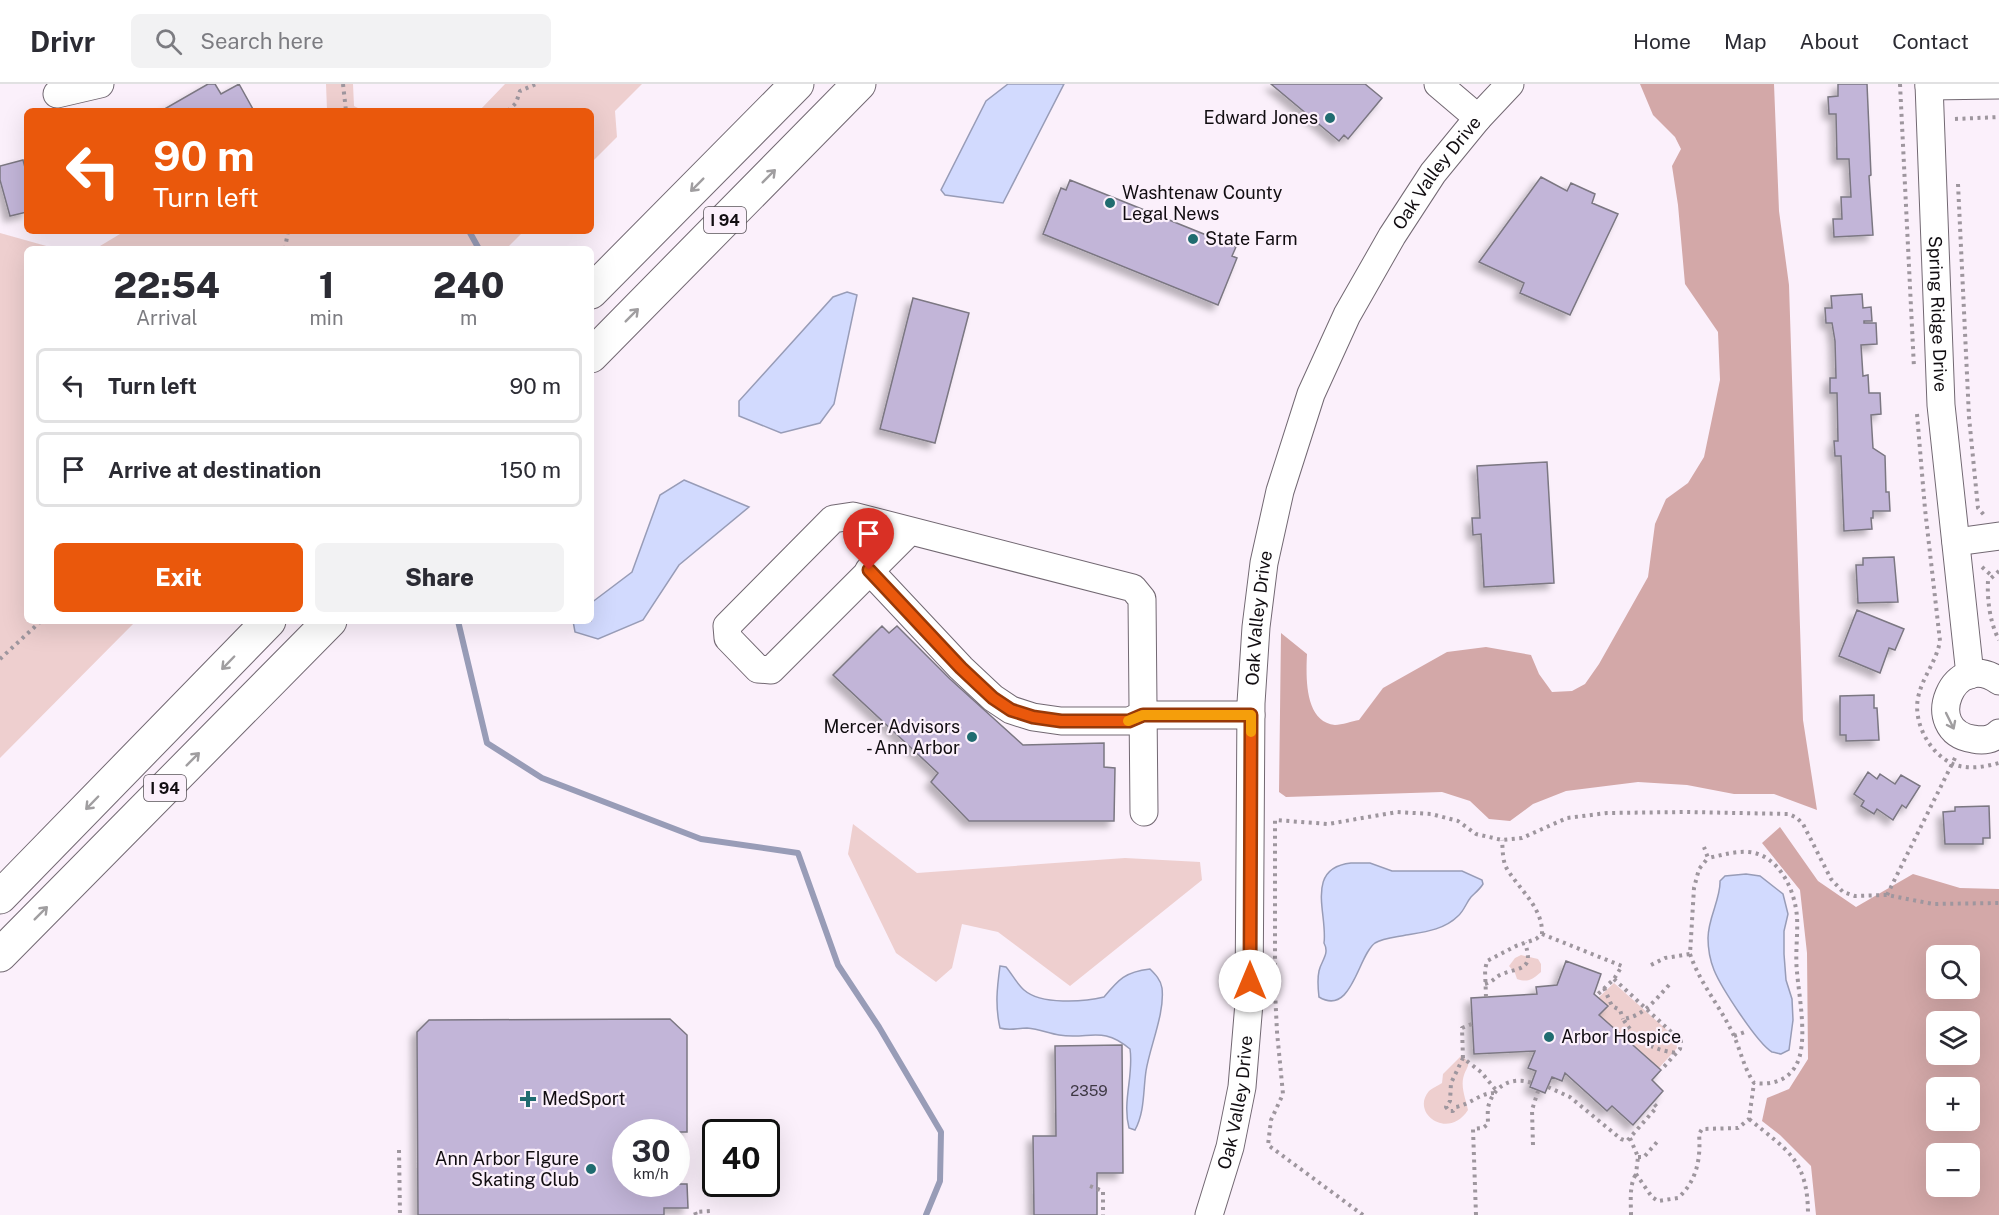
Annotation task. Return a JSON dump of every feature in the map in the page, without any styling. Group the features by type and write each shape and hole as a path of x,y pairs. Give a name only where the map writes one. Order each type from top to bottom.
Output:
{"highway":[{"name":"I 94","path":"594,289 797,84"},
{"name":"I 94","path":"594,353 859,84"},
{"name":"I 94","path":"0,897 265,624"},
{"name":"I 94","path":"0,955 327,624"}],"street":[{"path":"57,94 100,84"},
{"path":"1438,84 1478,118"},
{"name":"Oak Valley Drive","path":"1209,1215 1230,1147 1240,1100 1249,1014 1251,715 1256,627 1264,563 1280,491 1311,394 1347,315 1392,236 1433,173 1478,118 1510,84"},
{"path":"1929,85 1999,85"},
{"name":"Spring Ridge Drive","path":"1929,85 1941,405 1970,675"},
{"path":"910,531 771,670 758,669 728,638 727,626 833,519 853,516 1133,588 1142,599 1144,812"},
{"path":"1956,542 1999,536"},
{"path":"869,570 961,668 993,698 1011,710 1033,717 1061,721 1129,721 1143,715 1251,715"},
{"path":"1999,681 1984,674 1970,675 1955,684 1946,699 1946,715 1952,728 1966,738 1983,741 1996,737 1999,733"}],"path":[{"path":"343,84 346,108"},
{"path":"511,108 516,103 520,91 536,84"},
{"path":"1955,128 1955,119 1999,117"},
{"path":"1958,172 1969,417 1978,508 1982,514"},
{"path":"1999,571 1988,581 1988,591 1990,614 1999,640"},
{"path":"0,659 37,624"},
{"path":"1887,895 1958,752"},
{"path":"1364,1215 1268,1145 1270,1120 1283,1094 1275,991 1275,820 1328,824 1397,812 1431,814 1458,820 1476,834 1502,840 1522,838 1567,818 1607,813 1789,814 1803,824 1832,879 1843,892 1855,896 1887,895 1933,904 1999,903"},
{"path":"1502,840 1503,858 1508,871 1537,910 1542,923 1542,934"},
{"path":"1704,847 1708,858"},
{"path":"1636,1174 1652,1197 1658,1201 1678,1198 1694,1179 1700,1151 1699,1134 1702,1129 1738,1128 1749,1119 1754,1083 1747,1073 1734,1036 1694,966 1690,954 1694,888 1699,869 1708,858 1744,852 1752,852 1780,869 1791,891 1797,918 1796,958 1802,1002 1801,1046 1795,1067 1776,1082 1754,1083"},
{"path":"1486,997 1487,961 1536,939 1542,934"},
{"path":"1542,934 1617,962 1622,966 1614,979 1596,996"},
{"path":"1485,984 1493,982 1498,975 1525,968 1528,963 1528,952 1525,943"},
{"path":"1651,965 1665,958 1690,954"},
{"path":"1614,979 1681,1041 1677,1053 1661,1070"},
{"path":"1623,1019 1634,1017 1647,1009 1669,985"},
{"path":"1604,988 1612,1006 1620,1010 1623,1019 1639,1038 1651,1048 1677,1053"},
{"path":"1472,1024 1462,1028 1463,1058 1450,1083 1450,1101 1446,1107 1449,1111 1453,1111 1456,1107 1469,1105 1485,1093 1495,1092"},
{"path":"1734,1036 1748,1031"},
{"path":"1463,1058 1481,1072 1495,1092"},
{"path":"1476,1215 1473,1129 1483,1128 1488,1124 1488,1106 1495,1092 1506,1083 1524,1080 1532,1083"},
{"path":"1548,1087 1570,1097 1621,1139 1627,1141 1658,1107 1653,1103"},
{"path":"1533,1145 1532,1110 1539,1091"},
{"path":"1749,1119 1790,1154 1803,1172 1808,1192 1808,1215"},
{"path":"1630,1138 1638,1157 1636,1174 1633,1179 1631,1215"},
{"path":"1638,1157 1644,1156 1657,1142"},
{"path":"399,1150 400,1215"},
{"path":"1090,1186 1103,1191 1103,1215"},
{"path":"696,1215 696,1212 711,1211"}],"shaded area":[{"path":"326,84 353,84 354,106 358,108 327,108"},
{"path":"505,84 642,84 615,111 617,137 594,160 594,108 482,108"},
{"path":"1640,84 1774,84 1779,211 1789,285 1803,720 1817,810 1774,794 1734,794 1687,785 1638,782 1566,791 1533,804 1510,821 1489,819 1470,801 1442,792 1286,797 1279,792 1281,633 1307,654 1307,685 1312,707 1317,716 1335,725 1359,720 1383,688 1447,652 1486,647 1531,655 1539,674 1552,692 1572,691 1585,684 1599,664 1648,577 1655,524 1666,499 1688,483 1704,457 1720,380 1718,332 1685,284 1672,166 1681,149 1675,137 1653,115"},
{"path":"0,233 46,246 24,246 24,624 133,624 0,758"},
{"path":"120,234 521,234 509,246 100,246"},
{"path":"853,824 917,873 1125,858 1200,862 1202,880 1070,986 998,932 962,924 952,968 936,982 896,953 848,854"},
{"path":"1780,827 1818,881 1856,907 1913,874 1960,888 1999,889 1999,1215 1816,1215 1811,1166 1780,1135 1762,1121 1767,1098 1789,1089 1808,1059 1807,953 1800,890 1762,843"},
{"path":"1521,955 1538,959 1541,964 1541,972 1530,980 1517,979 1509,966 1515,958"},
{"path":"1614,983 1676,1038 1677,1048 1659,1068 1599,1015 1607,1006 1598,998"},
{"path":"1461,1056 1468,1061 1463,1084 1468,1110 1460,1119 1451,1123 1442,1123 1428,1115 1424,1108 1424,1099 1429,1091 1442,1083 1443,1074"}],"water":[{"path":"1008,84 1064,84 1003,203 945,195 941,190 986,101"},
{"path":"847,292 857,295 834,404 820,423 781,433 739,416 739,401 833,297"},
{"path":"684,480 749,507 679,565 643,620 598,639 575,632 574,624 594,624 594,601 632,572 660,495"},
{"path":"1351,863 1370,863 1392,871 1462,871 1482,880 1483,884 1452,921 1434,930 1375,943 1347,992 1339,999 1330,1001 1319,997 1318,987 1319,971 1326,951 1321,894 1328,874 1337,867"},
{"path":"1746,874 1760,876 1783,894 1788,914 1784,931 1784,954 1786,980 1792,999 1793,1020 1789,1050 1781,1054 1765,1047 1749,1027 1718,978 1710,954 1708,942 1710,923 1719,894 1720,881 1725,876"},
{"path":"1000,966 1006,967 1021,988 1031,995 1063,1001 1104,997 1119,981 1134,972 1150,969 1156,975 1162,988 1161,1008 1146,1071 1141,1116 1135,1130 1129,1128 1127,1118 1131,1069 1130,1049 1111,1037 1103,1035 1070,1036 1023,1028 1000,1028 997,997"}],"building":[{"path":"208,84 215,84 221,94 239,84 252,108 166,108"},
{"path":"1271,84 1365,84 1382,98 1348,139 1344,135 1339,141"},
{"path":"1838,84 1867,84 1873,235 1834,237 1833,219 1842,219 1841,197 1851,197 1849,159 1837,159 1836,114 1829,114 1828,97 1838,96"},
{"path":"23,160 24,213 10,216 0,180 0,166"},
{"path":"1541,177 1567,191 1571,183 1595,194 1592,203 1618,214 1570,315 1520,293 1524,283 1479,262"},
{"path":"1070,180 1236,247 1232,256 1237,258 1218,305 1043,234 1061,188 1066,190"},
{"path":"1862,294 1863,308 1871,307 1872,321 1864,321 1864,323 1876,323 1877,344 1861,345 1863,376 1868,375 1869,393 1880,393 1881,414 1871,415 1873,448 1885,456 1886,492 1889,492 1890,511 1873,511 1872,529 1844,531 1841,456 1835,456 1834,441 1838,441 1837,393 1830,393 1830,378 1836,378 1835,341 1832,323 1826,323 1825,308 1832,308 1831,296"},
{"path":"913,298 969,313 935,443 880,429"},
{"path":"1547,462 1554,583 1484,587 1481,534 1473,535 1472,518 1480,518 1477,466"},
{"path":"1894,557 1898,602 1858,603 1856,565 1863,565 1863,558"},
{"path":"1857,610 1904,629 1895,650 1889,648 1880,673 1839,656"},
{"path":"882,626 889,633 897,626 950,679 1023,745 1104,743 1104,767 1115,768 1114,821 969,821 931,782 938,773 833,675"},
{"path":"1874,695 1879,740 1846,741 1846,735 1840,735 1840,696"},
{"path":"1868,772 1877,779 1880,774 1895,784 1901,775 1920,786 1906,808 1902,805 1893,820 1877,809 1874,814 1861,806 1864,801 1854,794"},
{"path":"1989,806 1990,838 1983,838 1983,844 1945,844 1943,812 1955,811 1955,807"},
{"name":"Arbor Hospice","path":"1566,961 1601,974 1594,994 1608,1006 1599,1015 1661,1070 1652,1080 1663,1091 1633,1125 1612,1106 1607,1111 1565,1073 1562,1081 1552,1077 1545,1093 1530,1087 1536,1071 1528,1068 1535,1051 1474,1054 1471,998 1537,994 1536,987 1557,985"},
{"path":"670,1019 687,1035 687,1119 612,1119 612,1197 688,1197 688,1208 664,1208 664,1215 418,1215 417,1032 429,1020"},
{"path":"1122,1045 1123,1173 1097,1173 1097,1215 1034,1215 1033,1136 1056,1136 1055,1046"}],"waterway":[{"path":"471,234 477,246"},
{"path":"459,624 487,743 542,778 701,839 798,853 838,965 879,1027 941,1132 940,1181 926,1215"}],"slow traffic":[{"path":"1128,721 1143,715 1251,715 1251,732"}],"place":[{"name":"Edward Jones","path":"1330,118"},
{"name":"Washtenaw County Legal News","path":"1110,203"},
{"name":"State Farm","path":"1193,239"},
{"name":"Mercer Advisors - Ann Arbor","path":"972,737"},
{"name":"Arbor Hospice","path":"1549,1037"},
{"name":"MedSport","path":"528,1099"},
{"name":"Ann Arbor FIgure Skating Club","path":"591,1169"}],"route":[{"path":"869,570 961,668 993,698 1011,710 1033,717 1061,721 1129,721 1143,715 1251,715 1250,981"}]}
